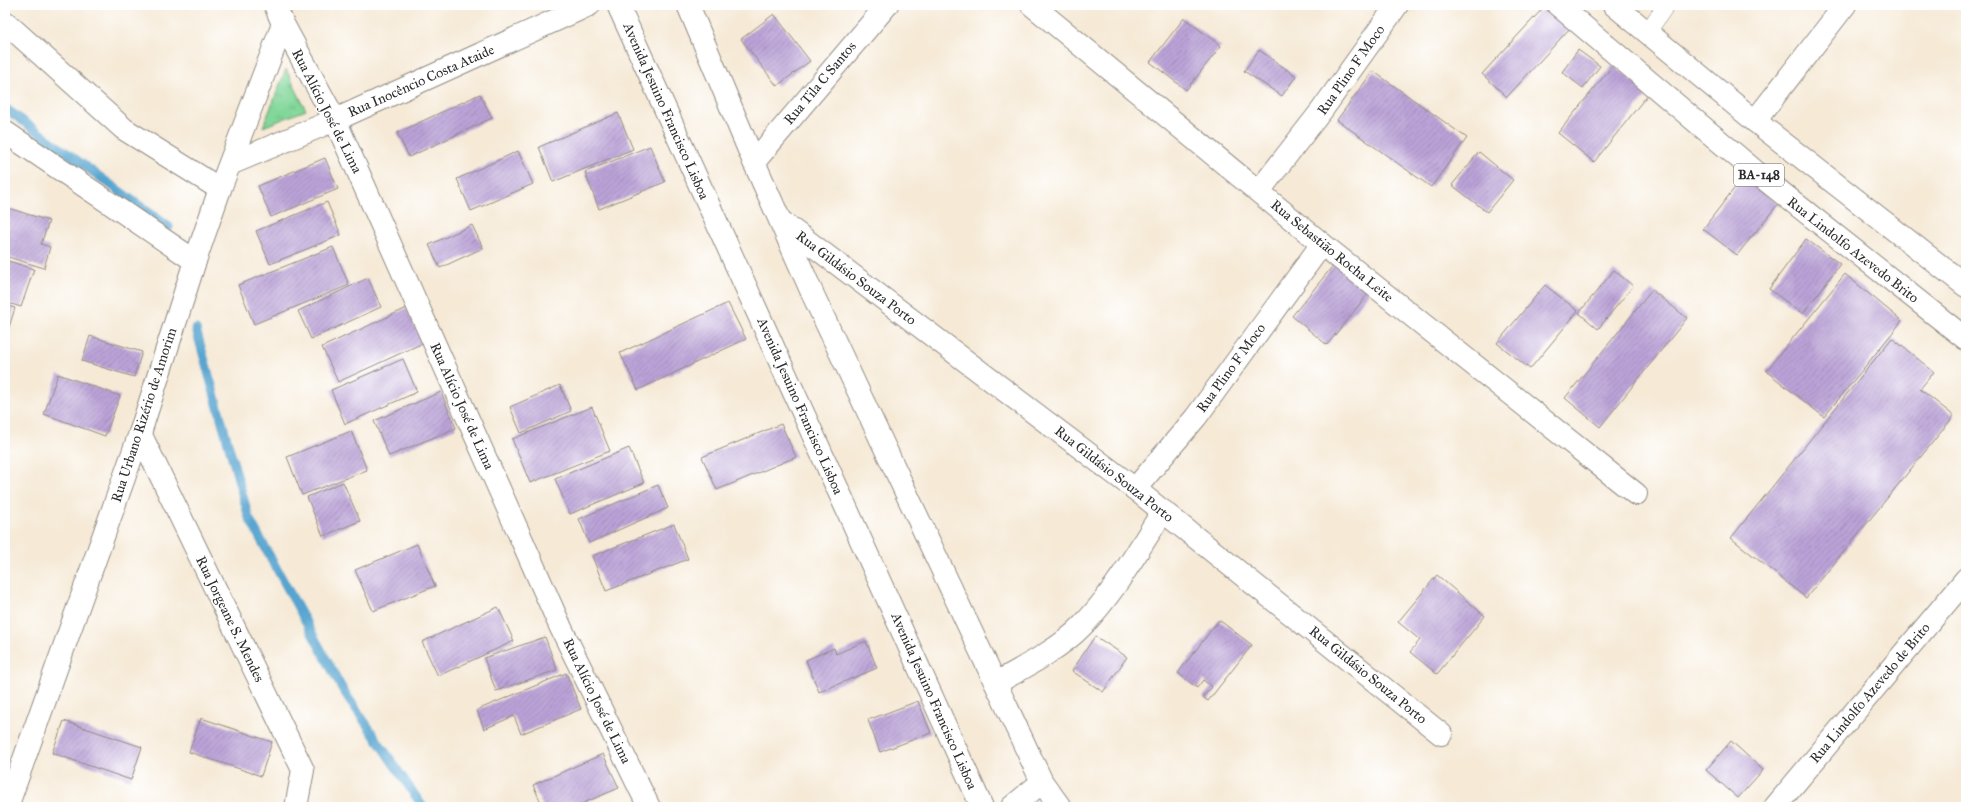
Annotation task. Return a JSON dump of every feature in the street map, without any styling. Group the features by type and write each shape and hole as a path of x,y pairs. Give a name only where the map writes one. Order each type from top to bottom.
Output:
{"street":[{"name":"Rua Inocêncio Costa Ataide","path":"230,164 335,120 589,5"},
{"name":"Avenida Jesuino Francisco Lisboa","path":"618,5 982,807"},
{"path":"688,5 754,162 814,297 1042,782 1060,807"},
{"name":"Rua Tila C Santos","path":"754,162 887,5"},
{"name":"Rua Sebastião Rocha Leite","path":"1032,5 1322,244 1636,494"},
{"name":"Rua Plino F Moco","path":"1259,191 1322,110 1397,5"},
{"name":"Rua Lindolfo Azevedo Brito","path":"1558,5 1763,178 1966,340"},
{"name":"BA-148","path":"1614,5 1755,121 1966,286"},
{"path":"1755,121 1845,5"},
{"name":"Rua Alício José de Lima","path":"279,15 335,120 561,628 649,807"},
{"name":"Rua Urbano Rizério de Amorim","path":"7,807 140,433 195,261 220,188 230,164 279,15"},
{"path":"5,22 124,128 220,188"},
{"path":"5,132 195,261"},
{"name":"Rua Gildásio Souza Porto","path":"781,221 1135,489 1441,734"},
{"name":"Rua Plino F Moco","path":"1135,489 1196,417 1322,244"},
{"name":"Rua Jorgeane S. Mendes","path":"140,433 303,770 296,807"},
{"path":"996,683 1040,658 1081,627 1109,595 1162,511"},
{"name":"Rua Lindolfo Azevedo de Brito","path":"1775,807 1966,579"},
{"path":"1012,807 1042,782"}],"lane":[{"path":"1647,33 1666,5"}],"green space":[{"path":"286,69 306,110 263,127"}],"building":[{"path":"1546,5 1571,27 1507,97 1482,74"},
{"path":"774,14 810,61 777,86 741,39"},
{"path":"1184,18 1221,46 1186,90 1150,62"},
{"path":"1259,50 1296,76 1282,96 1244,71"},
{"path":"1578,50 1600,66 1583,88 1562,72"},
{"path":"1613,65 1649,93 1594,162 1558,133"},
{"path":"1373,71 1467,138 1431,187 1337,120"},
{"path":"480,94 492,118 409,157 397,133"},
{"path":"618,113 633,149 553,182 539,147"},
{"path":"650,146 665,182 599,209 585,172"},
{"path":"518,151 533,184 471,211 457,179"},
{"path":"1479,152 1513,180 1487,212 1452,185"},
{"path":"325,158 338,189 271,217 258,186"},
{"path":"1743,177 1778,204 1737,255 1703,229"},
{"path":"327,202 341,235 270,264 256,231"},
{"path":"5,207 49,221 41,244 50,247 44,268 5,256"},
{"path":"472,225 483,248 440,268 429,245"},
{"path":"1806,239 1840,264 1803,314 1769,289"},
{"path":"333,247 349,285 254,324 238,285"},
{"path":"5,260 34,269 21,307 5,302"},
{"path":"1336,262 1371,290 1327,345 1292,316"},
{"path":"1614,270 1633,286 1598,329 1579,313"},
{"path":"1845,274 1902,321 1824,417 1766,371"},
{"path":"368,278 381,307 311,339 298,311"},
{"path":"1545,285 1578,311 1530,369 1497,343"},
{"path":"1652,290 1687,318 1600,427 1565,398"},
{"path":"728,303 746,339 638,390 620,353"},
{"path":"5,305 15,308 5,340"},
{"path":"407,308 423,343 338,382 322,347"},
{"path":"90,336 142,352 134,377 82,361"},
{"path":"1892,338 1934,372 1920,389 1954,416 1806,598 1731,538"},
{"path":"403,359 417,392 345,424 331,390"},
{"path":"58,374 120,396 105,436 44,414"},
{"path":"560,385 571,411 521,433 510,407"},
{"path":"441,392 456,428 389,456 374,421"},
{"path":"592,407 610,451 530,483 512,439"},
{"path":"781,424 796,457 717,490 702,457"},
{"path":"351,431 367,470 302,495 287,457"},
{"path":"629,448 644,483 570,514 555,479"},
{"path":"343,482 360,521 323,536 307,497"},
{"path":"658,485 668,508 589,543 579,519"},
{"path":"674,524 688,559 606,591 592,556"},
{"path":"417,544 435,586 373,611 355,570"},
{"path":"1437,575 1485,616 1437,674 1410,652 1420,640 1398,622"},
{"path":"498,607 514,641 438,676 422,642"},
{"path":"1219,620 1252,645 1208,701 1203,697 1212,687 1203,680 1197,688 1178,673"},
{"path":"1095,636 1127,657 1103,692 1072,671"},
{"path":"545,637 557,670 496,691 484,658"},
{"path":"866,641 877,668 819,692 806,660 834,648 836,654"},
{"path":"566,673 581,709 521,734 514,716 484,729 477,710"},
{"path":"918,701 931,733 880,752 868,720"},
{"path":"201,718 272,742 261,776 189,752"},
{"path":"64,721 142,747 131,780 52,753"},
{"path":"1731,741 1763,770 1738,798 1706,770"},
{"path":"603,754 619,788 574,807 543,807 533,785"}],"waterway":[{"path":"5,108 169,227"},
{"path":"196,329 249,518 343,690 423,807"}]}
